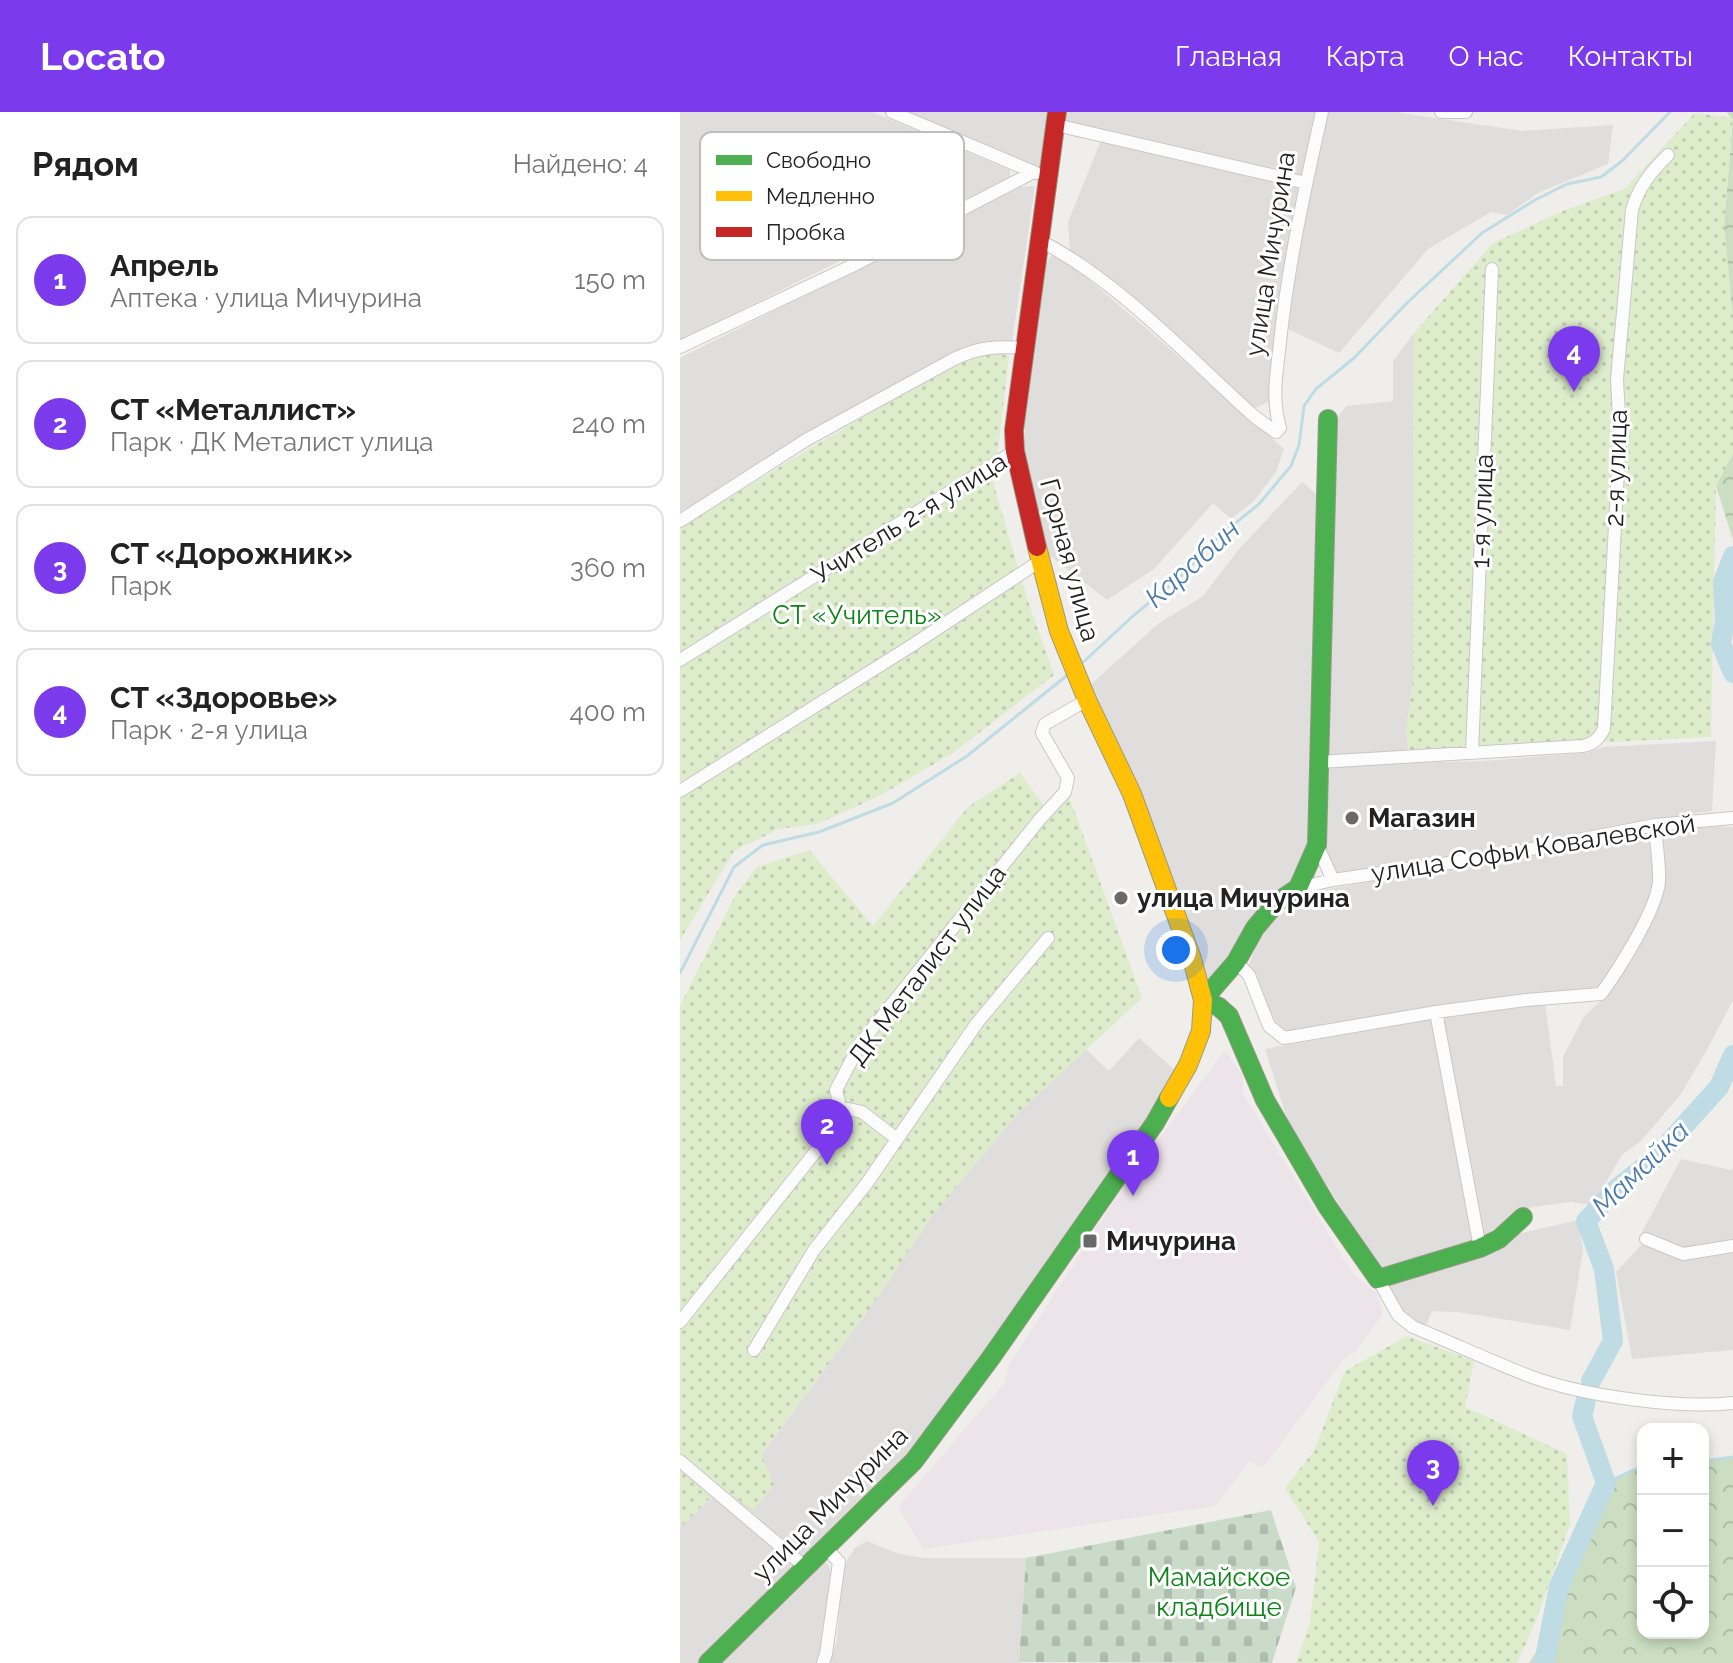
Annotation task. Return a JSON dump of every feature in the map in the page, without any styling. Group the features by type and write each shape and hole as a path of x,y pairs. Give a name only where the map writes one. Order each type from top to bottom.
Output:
{"street":[{"path":"892,112 941,132"},
{"name":"улица Мичурина","path":"1039,240 1072,257 1103,279 1255,417 1276,432 1280,428 1274,406 1285,295 1322,112"},
{"path":"1441,112 1466,112"},
{"path":"1057,118 1306,183"},
{"name":"Горная улица","path":"1057,118 1041,173 1039,240 1014,430 1015,451 1059,631 1078,681 1132,794 1192,959 1203,1000"},
{"path":"964,141 1041,173"},
{"name":"2-я улица","path":"1472,752 1583,746 1594,743 1604,729 1620,433 1617,380 1632,210 1637,192 1650,172 1668,155"},
{"path":"964,211 1041,173"},
{"path":"680,347 864,260"},
{"name":"1-я улица","path":"1472,752 1492,269"},
{"path":"680,521 806,440 963,354 991,346 1024,348"},
{"path":"1255,417 1274,406"},
{"path":"1328,419 1317,845 1298,888 1277,902 1255,928 1236,962 1203,1000 1219,1007 1229,1016 1265,1100 1327,1206 1378,1279 1398,1315 1413,1327 1535,1378 1604,1394 1663,1403 1733,1403"},
{"name":"Учитель 2-я улица","path":"680,660 1015,451"},
{"path":"680,791 911,646 1042,569"},
{"name":"ДК Металист улица","path":"680,1322 836,1126 840,1107 836,1090 860,1044 1065,792 1068,778 1042,733 1043,728 1087,700"},
{"path":"1319,762 1472,752"},
{"name":"улица Софьи Ковалевской","path":"1298,888 1490,857 1655,825 1733,818"},
{"path":"1236,962 1249,975 1269,1026 1284,1038 1436,1012 1601,994 1644,923 1659,885 1655,825"},
{"name":"улица Софьи Ковалевской","path":"1317,845 1333,880"},
{"path":"754,1350 814,1250 867,1183 977,1023 1048,938"},
{"name":"улица Мичурина","path":"708,1663 914,1461 990,1359 1155,1123 1195,1049 1203,1020 1203,1000"},
{"path":"1436,1012 1480,1248"},
{"path":"840,1107 862,1112 897,1139"},
{"path":"1378,1279 1480,1248 1499,1239 1523,1217"},
{"path":"1646,1239 1683,1254 1733,1246"},
{"path":"680,1461 804,1566"},
{"path":"823,1663 839,1562 825,1547"}],"shaded area":[{"path":"680,112 872,112 920,132 700,132 700,260 842,260 680,340"},
{"path":"904,112 1048,112 1042,167 1032,168 964,138 964,132 950,132"},
{"path":"1063,112 1320,112 1304,180 1071,124 1062,117"},
{"path":"1329,112 1395,112 1522,131 1613,125 1608,164 1538,193 1507,215 1491,212 1428,249 1339,353 1288,329 1292,286 1311,184"},
{"path":"1102,138 1297,184 1301,191 1272,400 1253,409 1070,251 1068,222"},
{"path":"964,151 1010,170 1010,177 964,200"},
{"path":"1035,186 1012,342 988,342 960,350 680,516 680,358 874,260 964,260 964,215 1019,187"},
{"path":"1055,254 1147,329 1284,449 1276,472 1254,501 1231,519 1213,503 1154,569 1107,600 1049,555 1030,490 1025,451 1025,407 1045,267"},
{"path":"1414,333 1413,682 1406,729 1409,752 1333,758 1327,754 1334,423 1346,406 1393,401 1393,361"},
{"path":"1302,482 1324,500 1309,847 1299,874 1210,986 1201,978 1088,687 1159,623 1202,597 1239,549"},
{"path":"1716,741 1712,811 1642,821 1530,845 1334,874 1327,851 1324,765 1483,761 1586,753 1603,747"},
{"path":"1704,826 1733,827 1733,1000 1709,1046 1681,1094 1641,1141 1622,1155 1592,1205 1571,1202 1532,1207 1497,1232 1482,1237 1443,1016 1545,1003 1556,1086 1563,1086 1563,1057 1583,1018 1602,999 1648,923 1661,836"},
{"path":"1651,833 1655,885 1615,969 1599,987 1497,999 1287,1035 1279,1028 1248,968 1261,931 1317,891"},
{"path":"1433,1019 1475,1244 1382,1274 1288,1122 1265,1049"},
{"path":"1139,1038 1175,1070 1162,1104 927,1437 705,1663 680,1663 680,1528 721,1488 754,1509 761,1455 873,1304 931,1217 1018,1113 1085,1048 1109,1071"},
{"path":"1225,1050 1243,1076 1243,1094 1354,1275 1376,1292 1383,1314 1356,1351 1343,1360 1262,1469 1250,1461 1215,1506 923,1549 898,1507 1004,1383 1010,1363 1121,1190"},
{"path":"1681,1159 1731,1170 1733,1167 1733,1241 1685,1247 1642,1232"},
{"path":"1578,1220 1583,1251 1570,1330 1458,1312 1432,1311 1425,1328 1409,1320 1388,1287 1394,1277 1476,1259 1498,1246 1505,1237"},
{"path":"1643,1243 1684,1261 1733,1250 1733,1350 1632,1359 1616,1272"},
{"path":"867,1541 899,1554 923,1558 1026,1558 1019,1663 830,1663 837,1640 842,1577 848,1558 855,1548"},
{"path":"820,1560 828,1564 831,1571 824,1638 818,1663 717,1663"}],"green space":[{"path":"1695,113 1733,118 1724,224 1733,316 1733,453 1716,486 1711,737 1409,752 1406,729 1413,682 1414,333 1493,243 1563,211 1624,189"},
{"path":"1733,119 1733,337 1724,224"},
{"name":"СТ «Учитель»","path":"991,351 1009,356 992,479 1029,604 1054,675 953,753 879,796 817,824 779,829 734,851 680,940 680,529 908,391"},
{"path":"1733,453 1733,540 1716,486"},
{"path":"1020,773 1051,815 1069,796 1142,998 1018,1113 931,1217 873,1304 761,1454 774,1485 754,1510 720,1488 680,1528 680,1006 736,894 757,867 809,850 873,926 968,807"},
{"path":"1407,1336 1474,1361 1465,1407 1567,1454 1570,1524 1535,1623 1517,1663 1296,1663 1310,1623 1319,1542 1285,1488 1314,1451 1345,1371"},
{"path":"1733,1457 1733,1663 1529,1663 1538,1649 1608,1483 1633,1470 1637,1470 1637,1639 1709,1639 1709,1460"},
{"name":"Мамайское кладбище","path":"1271,1510 1296,1587 1272,1663 1019,1662 1026,1558"}],"waterway":[{"name":"Карабин","path":"1079,666 1178,579 1222,534 1259,504 1291,466 1299,445 1304,406 1316,389 1354,358 1408,302 1482,233 1567,184 1601,177 1622,161 1670,112"},
{"name":"Мамайка","path":"1733,556 1723,582 1725,620 1721,644 1733,673"},
{"name":"Карабин","path":"680,973 734,867 763,845 819,832 893,803 967,756 1070,673"},
{"name":"Мамайка","path":"1591,1381 1613,1341 1604,1269 1586,1221 1616,1189 1654,1159 1719,1087 1733,1055"},
{"name":"Мамайка","path":"1544,1663 1559,1586 1606,1483 1582,1416 1586,1400"},
{"path":"1709,1460 1733,1457"},
{"path":"1606,1483 1637,1470"}],"traffic: fast":[{"path":"1203,1000 1236,962 1255,928 1277,902 1298,888 1317,845 1328,419"},
{"path":"1203,1000 1219,1007 1229,1016 1265,1100 1327,1206 1378,1279 1480,1248 1499,1239 1523,1217"},
{"path":"708,1663 914,1461 990,1359 1155,1123 1169,1098"}],"traffic: slow":[{"path":"1037,547 1059,631 1087,700 1132,794 1192,959 1203,1000 1201,1031 1188,1065 1169,1098"}],"traffic: jam":[{"path":"1037,547 1015,451 1014,430 1057,112"}],"place":[{"name":"СТ «Здоровье»","path":"1574,392"},
{"name":"Магазин","path":"1352,818"},
{"name":"улица Мичурина","path":"1121,898"},
{"name":"СТ «Металлист»","path":"827,1165"},
{"name":"Апрель","path":"1133,1196"},
{"name":"Мичурина","path":"1090,1241"},
{"name":"СТ «Дорожник»","path":"1433,1506"}]}
